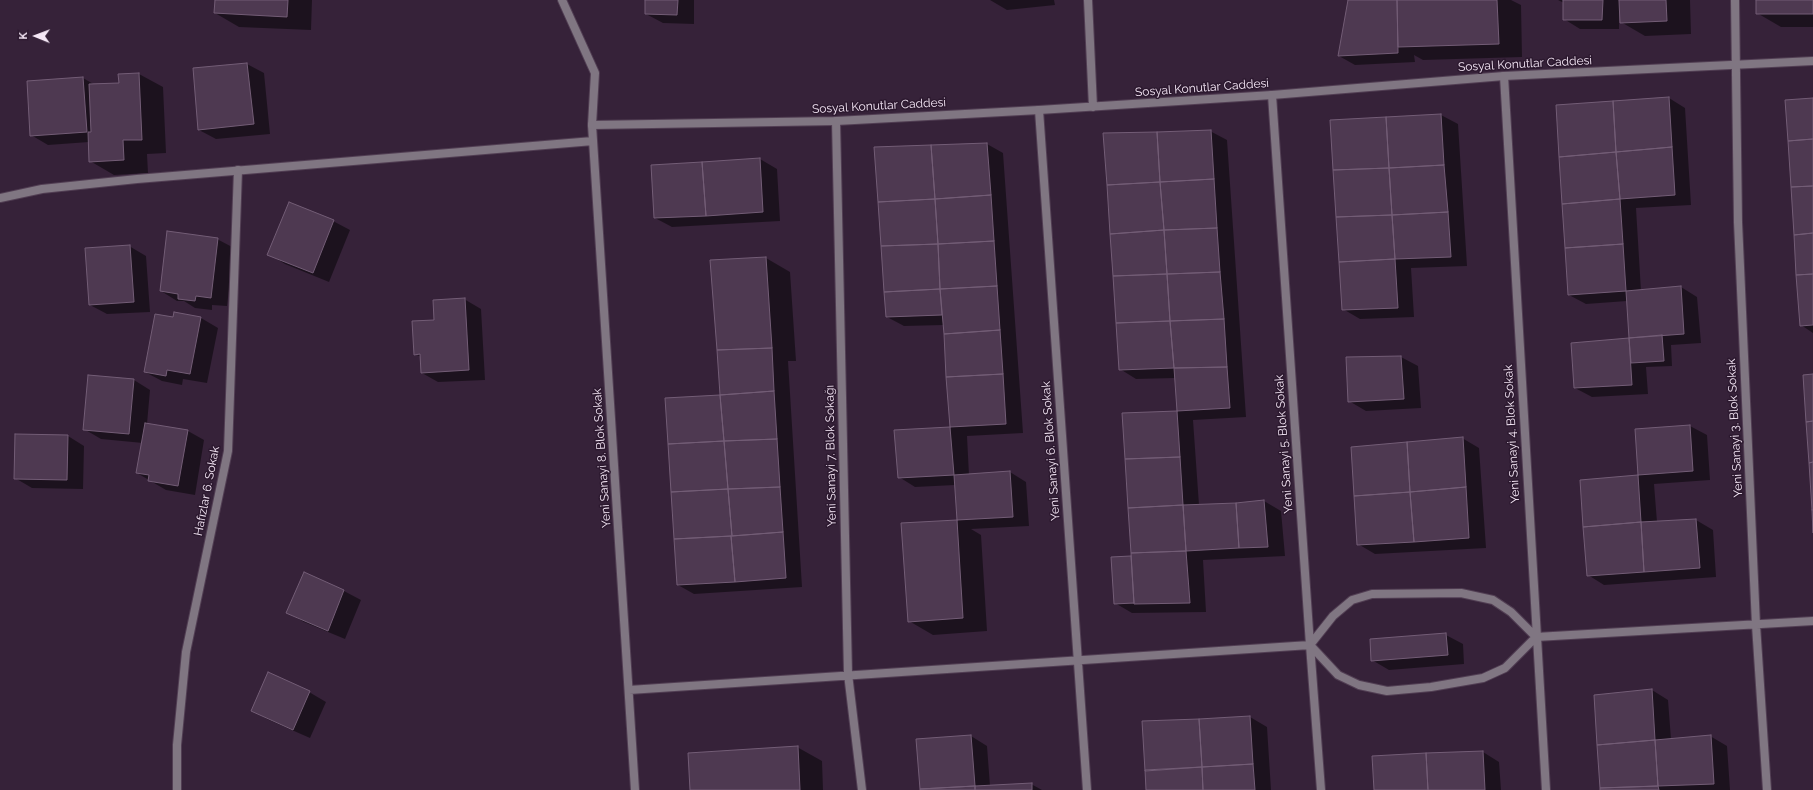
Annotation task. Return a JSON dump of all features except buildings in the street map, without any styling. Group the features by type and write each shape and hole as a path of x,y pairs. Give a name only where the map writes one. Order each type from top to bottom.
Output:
{"street":[{"name":"Yeni Sanayi 8. Blok Sokak","path":"562,0 595,73 592,125 635,790"},
{"path":"1088,0 1094,107"},
{"name":"Yeni Sanayi 3. Blok Sokak","path":"1735,0 1738,222 1756,625 1767,790"},
{"name":"Sosyal Konutlar Caddesi","path":"592,125 836,121 1094,107 1272,95 1504,76 1813,61"},
{"name":"Yeni Sanayi 4. Blok Sokak","path":"1504,76 1546,790"},
{"name":"Yeni Sanayi 5. Blok Sokak","path":"1272,95 1321,790"},
{"name":"Yeni Sanayi 6. Blok Sokak","path":"1039,110 1087,790"},
{"name":"Yeni Sanayi 7. Blok Sokağı","path":"836,121 848,674 862,790"},
{"path":"0,198 42,189 238,170 593,142"},
{"name":"Hafızlar 6. Sokak","path":"177,790 177,744 186,652 228,451 238,170"},
{"path":"629,690 848,674 1077,661 1310,645 1333,616 1352,600 1372,594 1461,593 1493,600 1511,612 1536,637"},
{"path":"1310,645 1338,675 1359,685 1387,691 1431,687 1483,678 1504,668 1536,637 1813,621"}]}
